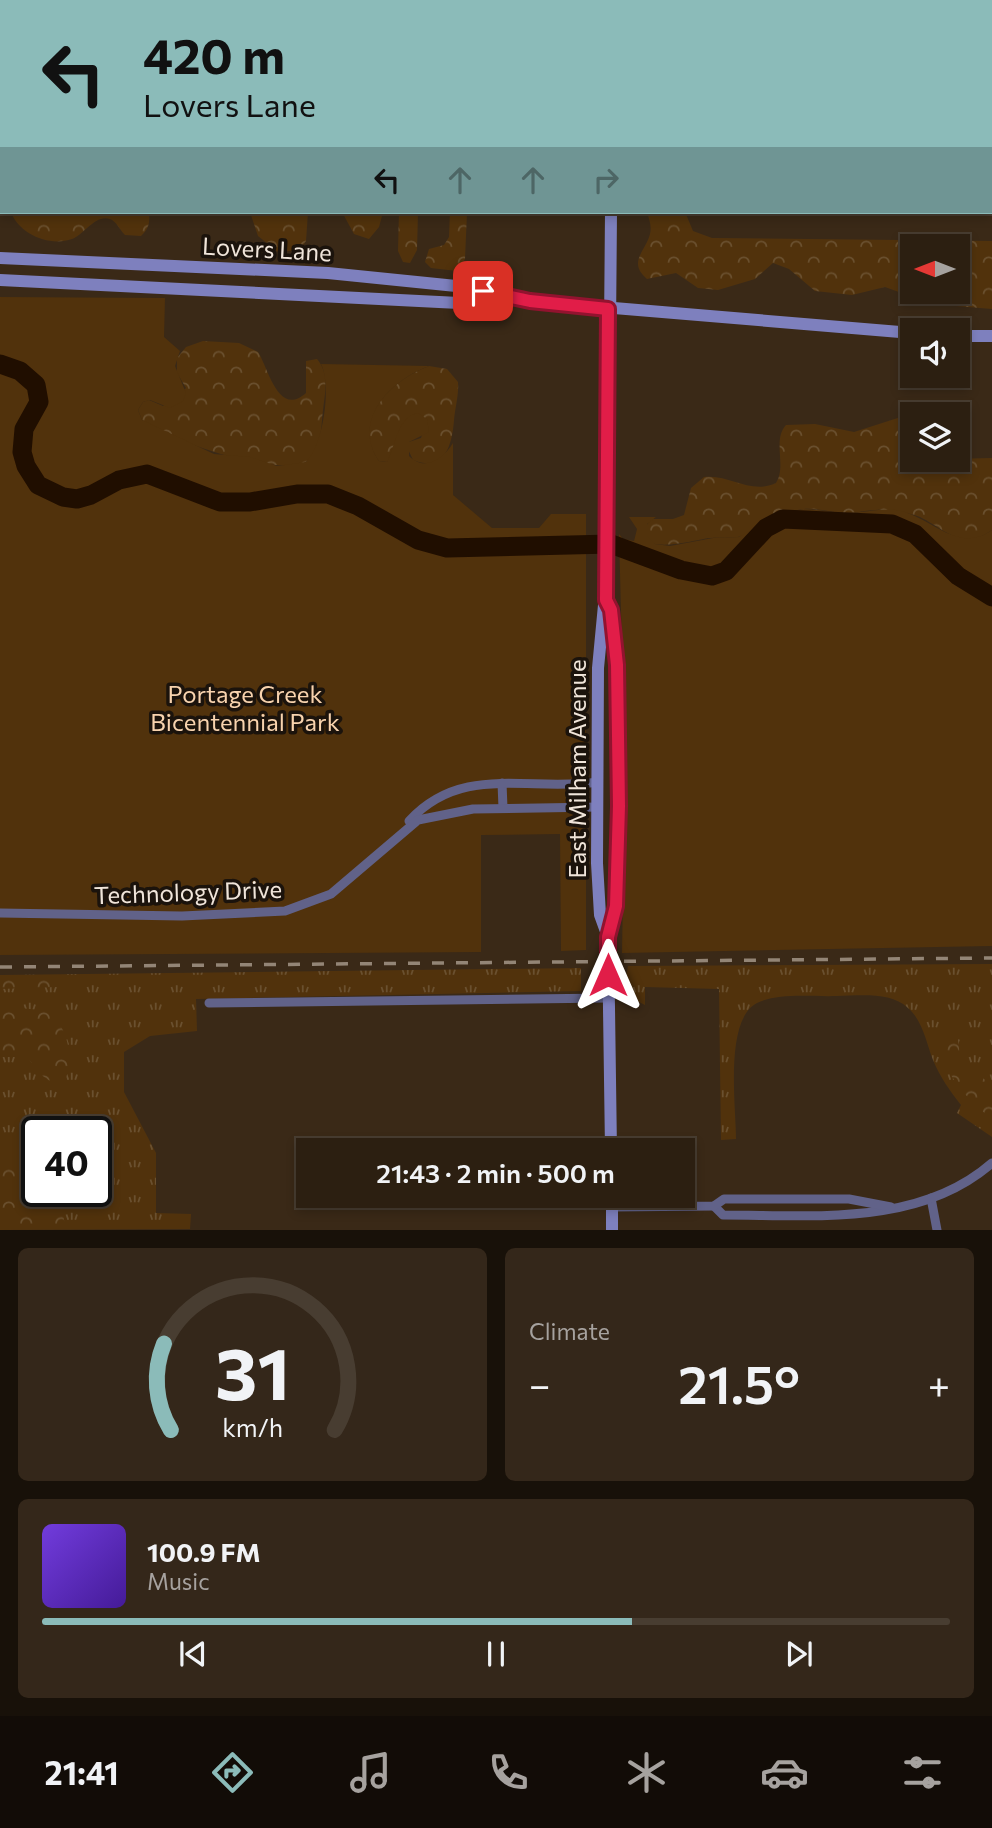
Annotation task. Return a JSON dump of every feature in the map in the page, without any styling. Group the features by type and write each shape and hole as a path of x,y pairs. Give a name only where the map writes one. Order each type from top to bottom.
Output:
{"street":[{"name":"East Milham Avenue","path":"608,937 600,915 598,668 601,613 606,600 611,214"},
{"name":"Lovers Lane","path":"0,258 328,273 466,287 530,301 900,332"},
{"name":"Lovers Lane","path":"0,280 458,303 530,301"},
{"path":"970,336 992,336"},
{"name":"East Milham Avenue","path":"606,600 611,610 617,665 619,806 616,906 608,937 611,1138"},
{"path":"391,841 423,806 446,792 502,783 598,782"},
{"path":"502,783 503,808"},
{"name":"Technology Drive","path":"0,913 182,916 285,912 331,894 418,820 444,812 598,807"},
{"path":"209,1003 608,998"},
{"path":"714,1206 723,1215 853,1215 898,1208 931,1198 955,1189 992,1163"},
{"path":"931,1198 937,1230"},
{"path":"695,1205 714,1206 724,1199 849,1199 898,1208"},
{"path":"612,1208 612,1230"}],"green space":[{"path":"12,214 149,214 147,228 141,236 125,235 114,222 105,218 99,219 72,239 63,241 36,237 15,220"},
{"path":"251,214 308,214 306,241 300,250 278,252 258,236"},
{"path":"343,214 382,214 379,227 369,239 354,234"},
{"path":"399,214 418,214 417,250 410,263 403,262 398,251"},
{"path":"450,214 467,214 465,259 457,271 431,268 425,262 429,249 444,245 449,237"},
{"path":"647,214 686,214 693,231 712,238 900,240 900,292 885,287 852,295 815,291 789,269 773,263 755,279 718,290 698,288 676,273 647,279 641,273 638,262 650,234"},
{"path":"970,241 992,241 992,309 932,304 970,304"},
{"name":"Portage Creek Bicentennial Park","path":"0,297 165,298 164,337 180,351 175,366 186,393 183,401 170,408 150,400 143,402 138,410 142,420 214,454 250,457 277,466 306,462 317,443 326,400 321,364 429,366 401,381 379,403 372,417 370,431 372,446 379,461 387,462 401,426 418,413 427,419 429,432 409,442 409,456 421,463 433,462 453,443 453,495 492,528 539,528 551,514 586,514 586,950 561,951 560,834 481,835 481,952 0,955"},
{"path":"203,341 239,343 258,352 275,388 288,399 296,399 306,393 306,361 317,359 324,371 325,390 319,444 309,460 296,465 276,465 225,455 174,438 142,420 138,410 143,402 149,400 163,406 186,388 177,373 177,358 186,347"},
{"path":"429,366 447,369 458,382 449,447 440,460 433,463 413,460 407,447 409,442 421,438 427,419 387,462 379,461 371,446 369,431 379,403 401,381"},
{"path":"900,417 900,472 970,472 970,459 992,458 992,530 972,539 963,539 920,517 902,512 878,510 846,513 804,509 787,513 742,536 665,545 647,540 645,532 650,519 673,519 684,515 691,488 704,477 723,478 757,487 776,483 780,469 780,438 786,425 815,424 854,432"},
{"path":"803,509 847,513 896,510 955,536 967,538 979,537 992,530 992,946 622,953 625,766 619,534 623,539 634,541 637,529 629,517 656,517 647,524 647,536 655,544 670,546 713,538 739,537 774,517"},
{"path":"992,964 992,1137 957,1113 961,1105 939,1072 921,1025 908,1008 892,999 874,996 796,996 775,997 757,1003 747,1012 740,1027 734,1065 736,1139 721,1140 719,989 645,987 645,1005 623,994 628,966"},
{"path":"581,968 581,991 196,999 197,1031 150,1036 124,1052 124,1092 156,1153 156,1213 191,1214 190,1229 0,1230 0,975"},
{"path":"56,976 62,980 57,987 0,989 0,977"},
{"path":"0,1006 50,1011 65,1034 69,1051 66,1078 59,1081 48,1080 27,1057 0,1057"},
{"path":"945,1033 953,1033 958,1040 961,1065 978,1073 992,1087 992,1116 968,1097 943,1062 937,1044"},
{"path":"12,1150 21,1152 21,1207 61,1207 66,1229 0,1229 0,1153"}],"waterway":[{"path":"0,364 20,371 36,385 39,402 24,429 22,452 26,466 38,485 63,497 77,499 91,495 119,480 147,474 220,502 250,502 297,494 328,494 358,506 418,540 447,548 611,544 681,570 712,576 726,571 766,528 783,519 892,524 915,534 958,576 992,597"}],"railway":[{"path":"0,967 992,958"}],"route":[{"path":"483,291 530,301 608,309 606,600 611,610 617,665 619,806 616,906 608,937 608,975"}]}
